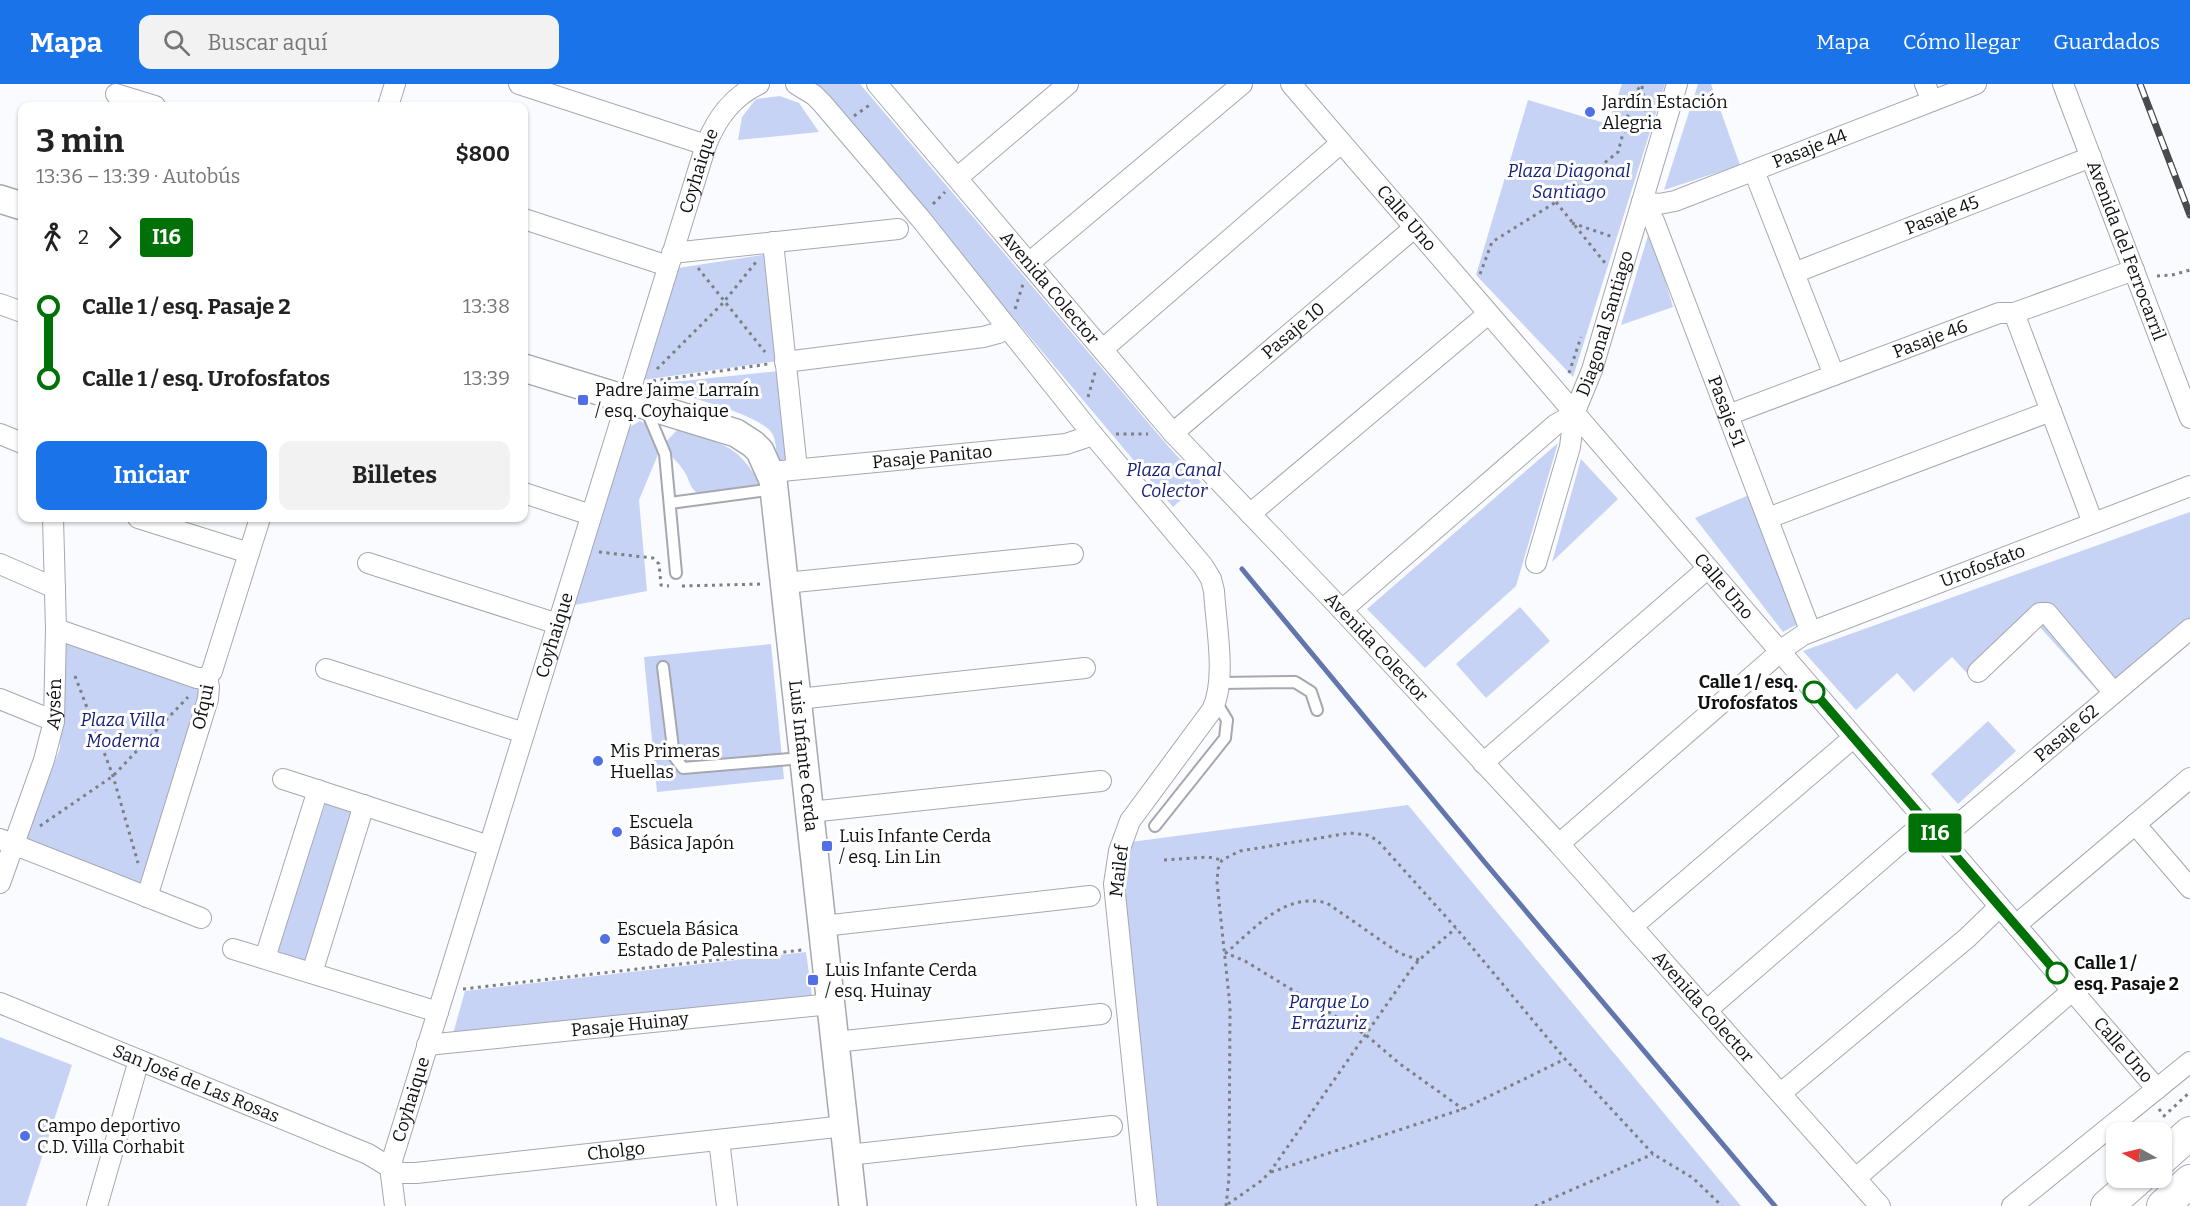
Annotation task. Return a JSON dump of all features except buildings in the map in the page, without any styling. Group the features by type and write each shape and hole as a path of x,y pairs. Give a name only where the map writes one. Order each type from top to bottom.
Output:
{"main road":[{"path":"2172,1149 2190,1133"},
{"path":"2163,1206 2190,1181"},
{"path":"2107,1206 2128,1188"}],"street":[{"path":"389,102 395,84"},
{"path":"519,84 706,145"},
{"name":"Coyhaique","path":"395,1206 390,1167 591,515 636,403 706,145 729,105 759,84"},
{"path":"796,84 814,95 920,218 1093,435 1203,567 1211,579 1214,591 1218,693"},
{"path":"957,178 1068,84"},
{"path":"1029,263 1242,84"},
{"name":"Calle Uno","path":"1291,84 2157,1089"},
{"name":"Diagonal Santiago","path":"1536,563 1570,447 1574,414 1592,370 1677,84"},
{"name":"Pasaje 44","path":"1642,201 1659,204 1675,201 1754,171 1928,93 1976,84"},
{"name":"Avenida del Ferrocarril","path":"2063,84 2190,418"},
{"name":"Avenida Colector","path":"887,87 957,178 1173,433 1342,610 1559,844 1880,1206"},
{"path":"116,95 141,102"},
{"path":"1103,349 1341,143"},
{"name":"Pasaje 45","path":"1794,273 2091,157"},
{"path":"1754,171 1834,375"},
{"path":"0,199 18,205"},
{"name":"Pasaje 51","path":"1642,201 1654,221 1808,625"},
{"path":"528,220 675,257 773,242 898,229"},
{"name":"Pasaje 10","path":"1173,433 1414,228"},
{"path":"773,242 780,362 780,477"},
{"name":"Pasaje 46","path":"1728,415 1999,313 2009,311 2014,313 2134,270"},
{"path":"0,304 18,311"},
{"path":"2014,313 2093,523"},
{"path":"1250,514 1488,314"},
{"path":"780,362 983,337 1008,328"},
{"name":"Luis Infante Cerda","path":"528,369 736,433 760,451 780,477 785,584 854,1206"},
{"path":"1768,518 2051,411"},
{"path":"1342,610 1555,425 1574,414"},
{"path":"0,434 18,441"},
{"name":"Pasaje Panitao","path":"780,477 1066,444 1093,435"},
{"name":"Urofosfato","path":"1559,844 1795,639 2190,486"},
{"path":"528,495 591,515"},
{"name":"Aysén","path":"0,883 7,841 44,760 54,721 56,629 53,522"},
{"path":"151,522 249,553"},
{"name":"Ofqui","path":"147,897 208,699 207,678 212,670 259,522"},
{"path":"785,584 1073,554"},
{"path":"368,563 558,624"},
{"path":"0,564 55,588"},
{"path":"1483,764 1707,569"},
{"path":"1978,672 2040,613 2047,613 2052,616 2114,693"},
{"path":"56,629 197,678 207,678"},
{"name":"Pasaje 62","path":"1941,839 2190,629"},
{"path":"798,699 1085,668"},
{"path":"326,669 524,733"},
{"name":"Mailef","path":"1147,1206 1115,904 1116,868 1123,836 1130,821 1212,710 1218,693"},
{"path":"0,699 54,721"},
{"path":"1633,926 1853,738"},
{"path":"2016,925 2190,777"},
{"path":"283,779 489,846"},
{"path":"810,812 1101,781"},
{"path":"265,958 318,790"},
{"path":"312,973 364,805"},
{"path":"1707,1010 1926,821"},
{"path":"2135,824 2190,888"},
{"path":"7,841 201,918"},
{"path":"824,937 1090,896"},
{"path":"1782,1093 2000,907"},
{"path":"233,949 438,1012"},
{"path":"1856,1178 2072,991"},
{"name":"San José de Las Rosas","path":"0,1003 368,1154 390,1167"},
{"name":"Pasaje Huinay","path":"427,1045 831,1004"},
{"path":"835,1042 1101,1014"},
{"path":"97,1206 139,1060"},
{"path":"2012,1206 2190,1062"},
{"name":"Cholgo","path":"390,1167 403,1173 416,1173 845,1126"},
{"path":"848,1155 1112,1126"},
{"path":"719,1140 727,1206"}],"lane":[{"path":"636,403 665,454 676,573"},
{"path":"670,503 780,477"},
{"path":"663,667 674,756 683,768 804,758"},
{"path":"1155,826 1225,738 1227,720 1218,693 1295,682 1311,692 1317,710"}],"path":[{"path":"1624,131 1648,125 1642,84"},
{"path":"1472,295 1492,242 1556,202 1618,152 1633,96 1642,84"},
{"path":"841,126 887,87"},
{"path":"1556,202 1604,264 1607,254"},
{"path":"1572,223 1613,236 1610,245"},
{"path":"773,242 723,303 645,382 780,362"},
{"path":"675,257 780,362"},
{"path":"1008,328 1029,263"},
{"path":"2134,270 2160,277 2190,270"},
{"path":"1567,380 1584,327"},
{"path":"1081,419 1103,349"},
{"path":"1093,435 1173,433"},
{"path":"72,671 113,776 147,897"},
{"path":"7,841 113,776 207,678"},
{"path":"1164,860 1208,857 1222,860 1240,851 1350,833 1367,835 1377,840 1456,928 1565,1059 1653,1154 1693,1179 1722,1206"},
{"path":"1222,860 1217,882 1230,1006 1226,1206"},
{"path":"1226,952 1274,912 1286,905 1314,899 1327,903 1399,953 1419,960"},
{"path":"1226,1206 1270,1172 1398,987 1419,960 1456,928"},
{"path":"444,991 824,937"},
{"path":"1226,952 1245,961 1366,1035 1400,1064 1463,1109"},
{"path":"1270,1172 1463,1109 1565,1059"},
{"path":"2164,1116 2190,1092"},
{"path":"1535,1206 1653,1154"}],"green space":[{"name":"Plaza Canal Colector","path":"817,84 860,84 1201,482 1173,507"},
{"name":"Plaza Diagonal Santiago","path":"1622,84 1665,84 1573,377 1476,275 1528,100 1608,124"},
{"path":"1698,84 1711,84 1740,165 1664,190"},
{"path":"780,96 799,103 819,132 738,140 742,117 756,99"},
{"path":"1650,229 1673,307 1621,325"},
{"path":"769,254 778,361 643,380 678,268"},
{"path":"779,371 793,465 778,467 773,435 766,427 714,404 644,385"},
{"path":"640,421 651,426 659,452 639,500 647,591 575,605 628,428"},
{"path":"677,430 726,446 752,470 760,484 699,494 693,489 684,471 666,447 665,443"},
{"path":"1558,443 1516,586 1425,668 1367,609"},
{"path":"1581,459 1618,499 1552,562"},
{"path":"1749,495 1805,620 1783,632 1695,518"},
{"path":"2190,512 2190,619 2104,698 2038,625 1975,682 1952,657 1914,692 1897,673 1856,710 1803,651"},
{"path":"1520,607 1550,641 1486,698 1456,664"},
{"name":"Plaza Villa Moderna","path":"62,639 202,689 140,888 25,842 60,748"},
{"path":"771,644 784,779 657,792 644,657"},
{"path":"1988,721 2016,751 1958,804 1931,774"},
{"path":"327,799 358,809 308,962 276,952"},
{"name":"Parque Lo Errázuriz","path":"1408,805 1741,1206 1156,1206 1122,889 1131,842"},
{"path":"806,952 813,1003 451,1041 465,991"},
{"name":"Campo deportivo C.D. Villa Corhabit","path":"0,1037 72,1065 26,1206 0,1206"}],"waterway":[{"path":"1242,569 1487,865 1775,1206"}],"railway":[{"path":"2140,84 2190,215"}],"bus line":[{"name":"I16","path":"1814,692 2057,973"}],"place":[{"name":"Jardín Estación Alegria","path":"1590,112"},
{"name":"Padre Jaime Larraín / esq. Coyhaique","path":"583,400"},
{"name":"Calle 1 / esq. Urofosfatos","path":"1814,692"},
{"name":"Mis Primeras Huellas","path":"598,761"},
{"name":"Escuela Básica Japón","path":"617,832"},
{"name":"Luis Infante Cerda / esq. Lin Lin","path":"827,846"},
{"name":"Escuela Básica Estado de Palestina","path":"605,939"},
{"name":"Calle 1 / esq. Pasaje 2","path":"2057,973"},
{"name":"Luis Infante Cerda / esq. Huinay","path":"813,980"},
{"name":"Campo deportivo C.D. Villa Corhabit","path":"25,1136"}]}
